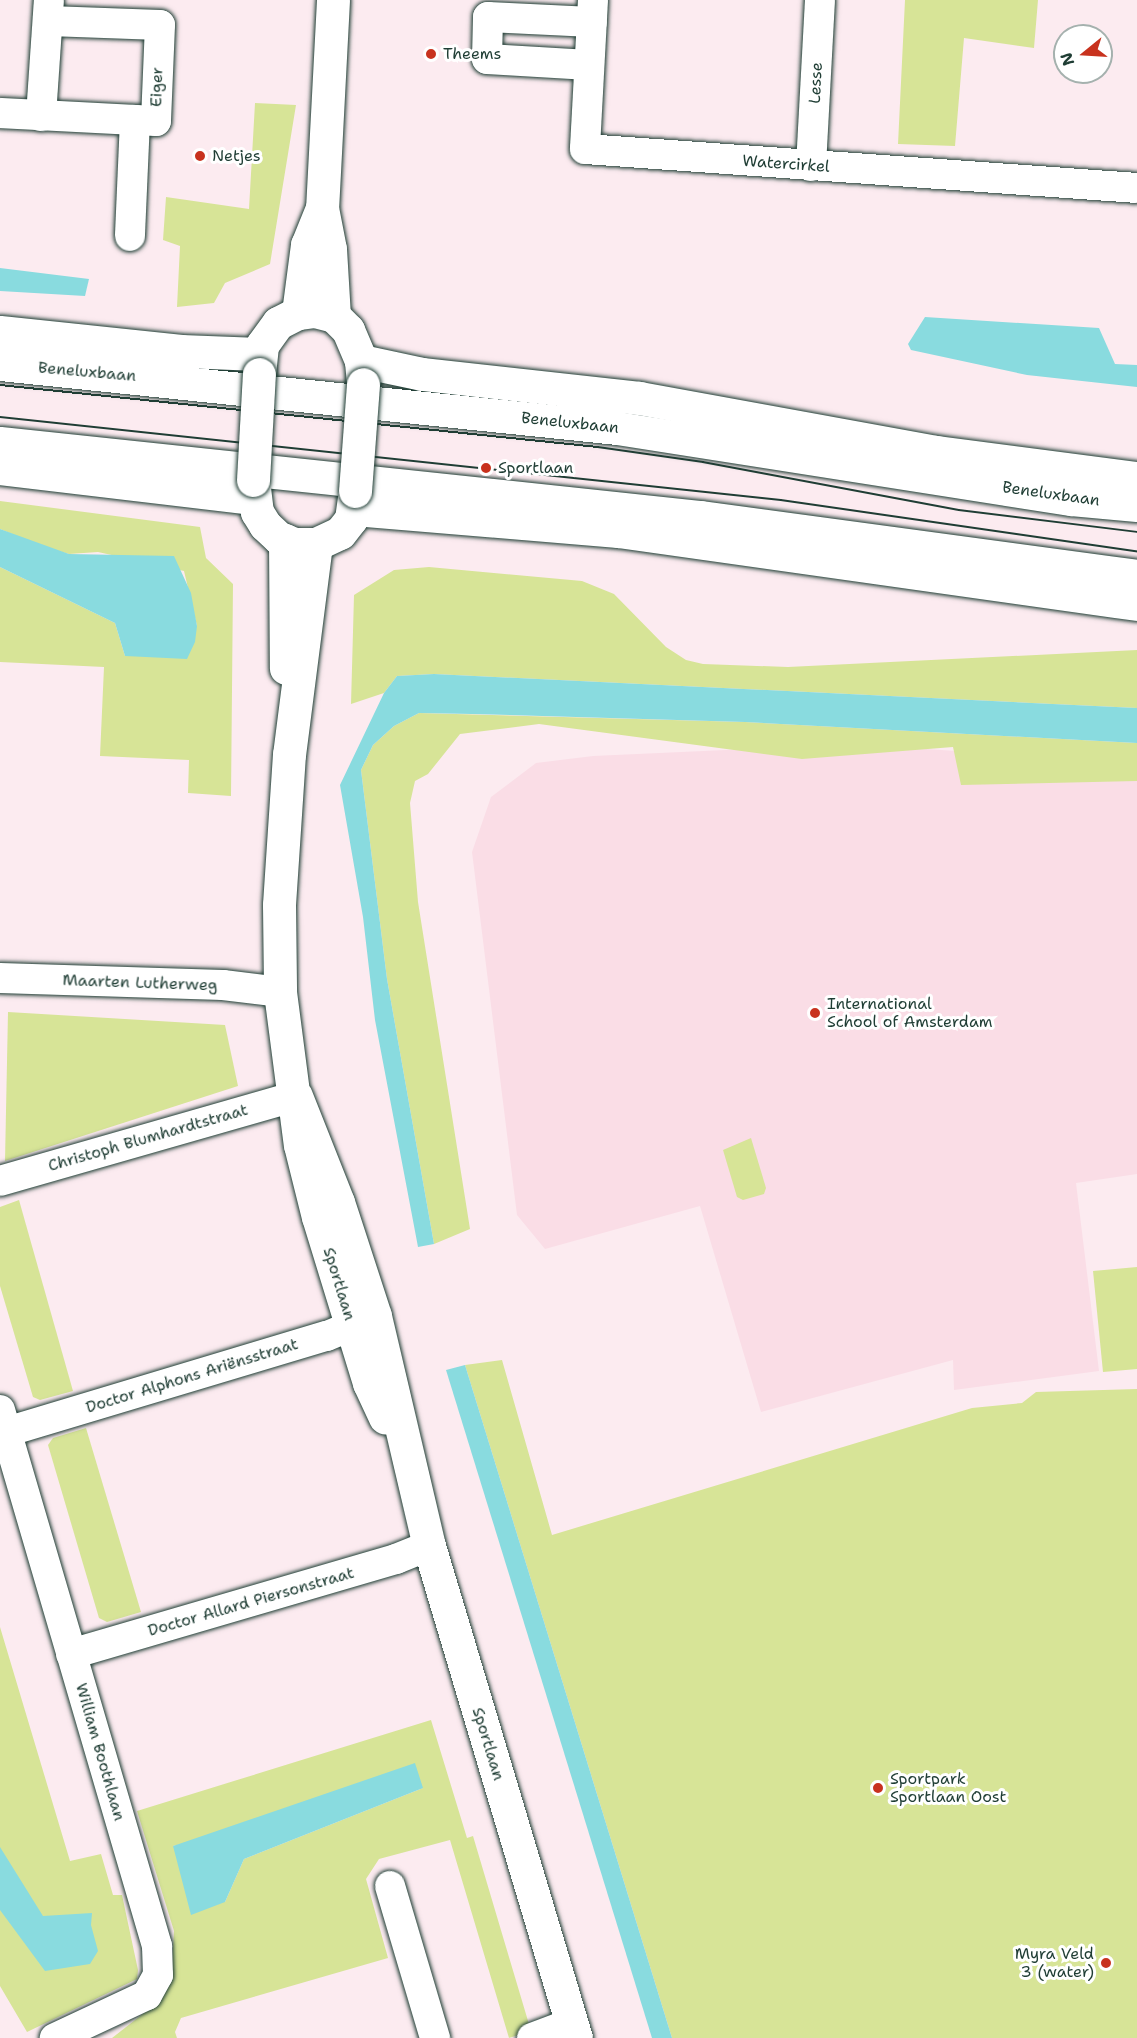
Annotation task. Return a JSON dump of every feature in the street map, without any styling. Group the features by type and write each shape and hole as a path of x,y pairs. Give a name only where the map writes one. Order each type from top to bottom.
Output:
{"main road":[{"path":"333,0 322,208 330,249 334,316"},
{"path":"298,313 308,245 322,208"},
{"path":"315,311 334,316 348,330 362,373 354,500 340,533 301,542 265,525 253,489 259,364 278,323 298,313 315,311"},
{"path":"0,332 181,351 259,364"},
{"name":"Beneluxbaan","path":"0,364 617,428 1071,499 1137,505"},
{"path":"362,373 422,374 639,399 936,452 1137,478"},
{"path":"0,443 701,517 1137,576"},
{"path":"0,468 253,489"},
{"path":"354,500 618,531 1137,604"},
{"name":"Sportlaan","path":"301,542 283,582 289,753 279,905 280,992 296,1096 300,1145 363,1319 369,1383 406,1465 574,2031"}],"street":[{"name":"Lesse","path":"811,166 820,0"},
{"path":"41,116 49,10"},
{"name":"Eiger","path":"49,10 160,25 156,121 135,120 130,236"},
{"name":"Watercirkel","path":"592,11 585,149 1137,188"},
{"path":"589,66 487,59 488,17 592,11"},
{"path":"0,113 135,120"},
{"name":"Maarten Lutherweg","path":"0,978 223,985 280,992"},
{"name":"Christoph Blumhardtstraat","path":"0,1181 296,1096"},
{"name":"Doctor Alphons Ariënsstraat","path":"3,1421 327,1336 363,1319"},
{"name":"William Boothlaan","path":"3,1421 157,1946 158,1975 147,1995 130,2006 55,2038"},
{"name":"Doctor Allard Piersonstraat","path":"71,1654 396,1559 429,1546"},
{"path":"390,1886 435,2038"},
{"name":"Sportlaan","path":"532,2038 574,2031"}],"shaded area":[{"name":"International School of Amsterdam","path":"857,744 1137,764 1137,1174 1076,1183 1099,1371 954,1390 953,1360 761,1412 700,1206 545,1249 517,1215 472,852 491,797 536,763 593,756"}],"green space":[{"path":"905,0 1038,0 1034,48 964,38 955,146 898,144"},
{"path":"255,103 296,105 270,264 225,283 214,303 177,307 180,246 163,240 166,197 249,209"},
{"path":"0,501 200,527 206,558 233,584 231,796 188,793 189,760 100,756 104,667 0,662 0,567 115,623 125,656 197,626 184,571 98,552 69,554 41,546 0,529"},
{"path":"429,567 582,581 614,594 666,647 686,660 703,664 788,667 1137,650 1137,708 434,674 397,676 384,693 351,704 354,595 394,570"},
{"path":"419,713 745,722 1137,743 1137,781 961,785 953,747 802,759 539,724 460,734 428,774 415,781 410,803 418,902 470,1229 434,1244 387,979 361,770 373,745 394,726"},
{"path":"8,1012 225,1025 238,1086 5,1161"},
{"path":"751,1138 766,1188 764,1194 743,1200 737,1197 723,1150"},
{"path":"19,1200 73,1391 40,1400 33,1397 0,1286 0,1207"},
{"path":"1137,1267 1137,1369 1103,1372 1093,1271"},
{"name":"Sportpark Sportlaan Oost","path":"502,1360 552,1535 972,1408 1022,1403 1036,1392 1137,1389 1137,2038 672,2038 465,1365"},
{"path":"86,1428 141,1612 107,1622 99,1618 48,1445 53,1438"},
{"path":"0,1627 70,1861 101,1854 113,1895 122,1895 138,1970 137,1979 27,2032 0,1986"},
{"path":"431,1720 467,1838 473,1836 531,2031 509,2038 450,1840 379,1859 366,1879 388,1958 181,2018 175,2032 177,2038 112,2038 153,2006 172,1966 174,1931 137,1811","holes":["423,1788 244,1859 225,1902 173,1846"]}],"water":[{"path":"0,268 89,279 85,296 0,291"},
{"path":"925,317 1099,328 1115,364 1137,365 1137,387 1027,375 911,350 908,344"},
{"path":"0,529 69,554 174,556 191,593 197,626 195,642 187,659 125,656 115,623 0,567"},
{"path":"434,674 1137,708 1137,743 745,722 472,714 419,713 394,726 373,745 361,770 387,979 434,1244 418,1247 375,1020 363,917 340,785 384,693 397,676"},
{"path":"465,1365 672,2038 652,2038 446,1370"},
{"path":"415,1763 423,1788 244,1859 225,1902 191,1915 173,1846"},
{"path":"0,1847 43,1916 92,1913 91,1925 98,1951 90,1964 45,1971 0,1910"}],"tram line":[{"path":"0,385 598,447 703,462 959,510 1137,532"},
{"path":"0,417 781,500 1137,551"}],"place":[{"name":"Theems","path":"431,54"},
{"name":"Netjes","path":"200,156"},
{"name":"Sportlaan","path":"486,468"},
{"name":"International School of Amsterdam","path":"815,1013"},
{"name":"Sportpark Sportlaan Oost","path":"878,1788"},
{"name":"Myra Veld 3 (water)","path":"1106,1963"}]}
